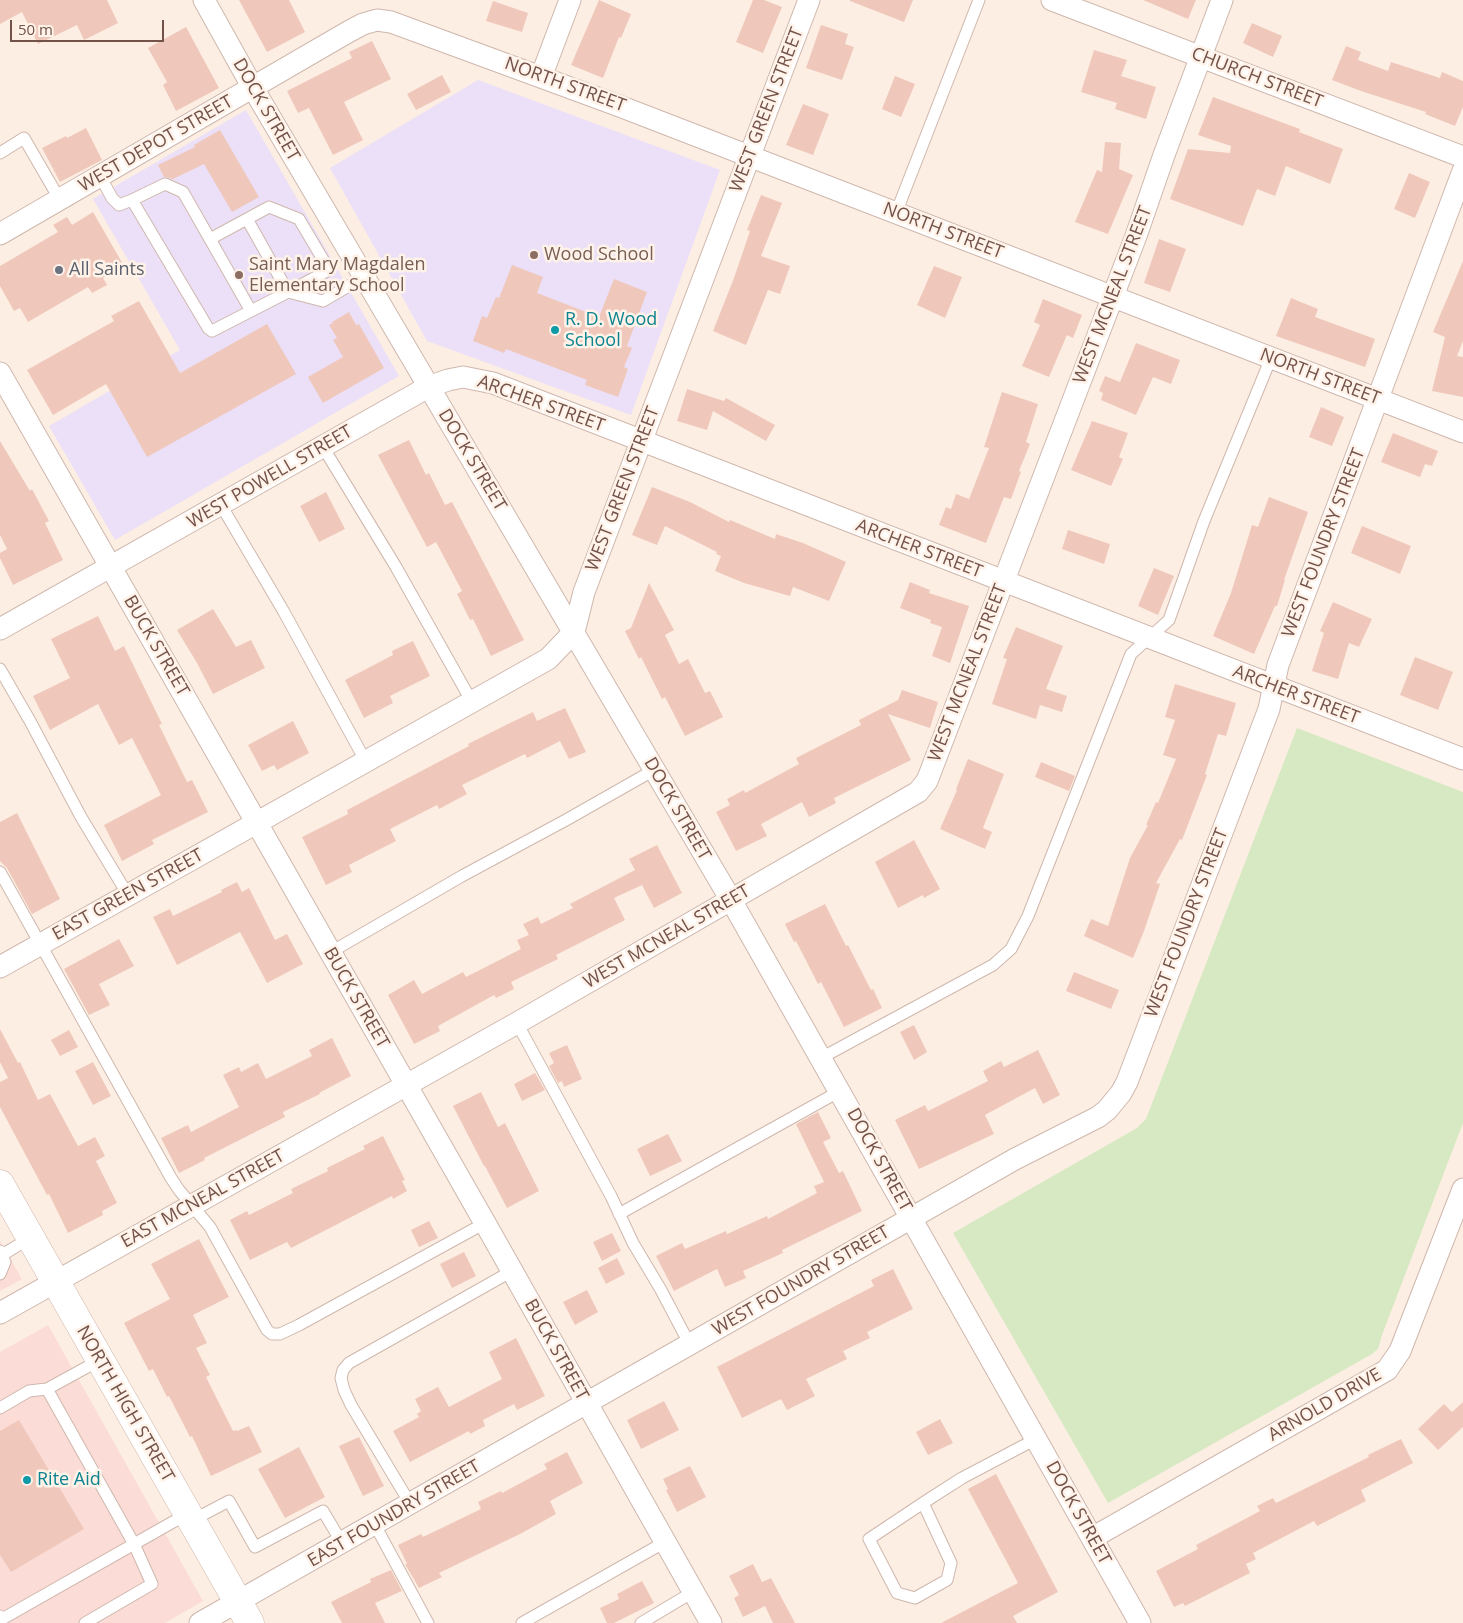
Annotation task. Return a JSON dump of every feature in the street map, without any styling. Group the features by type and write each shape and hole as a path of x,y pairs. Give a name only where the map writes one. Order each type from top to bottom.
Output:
{"street":[{"name":"DOCK STREET","path":"204,0 253,88 428,387 731,900 1140,1623"},
{"path":"541,77 570,0"},
{"name":"WEST GREEN STREET","path":"257,823 548,659 574,632 584,592 809,0"},
{"name":"CHURCH STREET","path":"1052,0 1463,157"},
{"name":"WEST MCNEAL STREET","path":"406,1085 918,792 927,781 1113,297 1222,0"},
{"name":"WEST DEPOT STREET","path":"0,234 363,24 377,20 391,22 421,32"},
{"name":"NORTH STREET","path":"421,32 749,155 1463,432"},
{"name":"WEST FOUNDRY STREET","path":"587,1404 1015,1159 1098,1118 1121,1093 1269,709 1278,665 1463,171"},
{"name":"BUCK STREET","path":"0,373 485,1223 710,1623"},
{"name":"ARCHER STREET","path":"428,387 463,377 484,380 1463,759"},
{"name":"WEST POWELL STREET","path":"0,629 428,387"},
{"name":"EAST GREEN STREET","path":"0,967 257,823"},
{"name":"EAST MCNEAL STREET","path":"0,1313 406,1085"},
{"name":"ARNOLD DRIVE","path":"1092,1538 1371,1381 1387,1370 1400,1351 1459,1214 1463,1189"},
{"name":"NORTH HIGH STREET","path":"2,1191 244,1613"},
{"name":"EAST FOUNDRY STREET","path":"200,1623 244,1613 342,1543 587,1404"}],"lane":[{"path":"896,213 979,0"},
{"path":"0,153 24,138 60,200"},
{"path":"100,176 112,198 119,205 165,184 183,192 251,311"},
{"path":"132,200 208,328 212,331 327,271 328,268 299,219 269,207 210,239"},
{"path":"247,219 288,292 323,301 364,277"},
{"path":"821,1058 993,965 1011,950 1028,916 1131,654 1169,620 1204,521 1272,358"},
{"path":"323,447 396,567 472,702"},
{"path":"221,505 284,612 366,762"},
{"path":"0,669 81,817 128,895"},
{"path":"331,952 462,876 654,770"},
{"path":"0,872 171,1178 210,1228 267,1330 272,1334 280,1334 299,1325 485,1223"},
{"path":"517,1023 633,1243 661,1290 690,1345"},
{"path":"619,1214 840,1091"},
{"path":"0,1274 4,1262 1,1253 30,1238"},
{"path":"411,1504 351,1405 341,1378 343,1370 349,1363 512,1271"},
{"path":"0,1408 29,1392 47,1389 100,1360"},
{"path":"47,1389 134,1544 152,1584 85,1623"},
{"path":"923,1503 951,1563 947,1580 915,1598 897,1593 869,1539 923,1503 962,1478 1036,1439"},
{"path":"2,1619 134,1544 189,1517 229,1501 255,1547 323,1511 342,1543"},
{"path":"375,1525 428,1623"},
{"path":"522,1623 665,1542"},
{"path":"641,1623 693,1592"}],"shaded area":[{"name":"Wood School","path":"478,80 720,170 631,415 427,341 330,168"},
{"name":"Saint Mary Magdalen Elementary School","path":"246,110 399,376 115,540 49,426 180,350 93,199"},
{"path":"0,1241 22,1279 0,1291"},
{"path":"48,1325 203,1601 165,1623 0,1623 0,1352"}],"green space":[{"path":"1297,728 1463,792 1463,1123 1378,1349 1108,1503 953,1233 1137,1128 1146,1119"}],"building":[{"path":"0,0 107,0 118,23 84,40 77,25 38,44 22,12 0,24"},
{"path":"239,0 289,0 305,32 267,52"},
{"path":"599,0 631,14 621,38 619,37 603,78 571,65"},
{"path":"753,0 764,0 782,7 763,53 736,42"},
{"path":"850,0 913,0 904,22"},
{"path":"1143,0 1196,0 1188,19"},
{"path":"493,1 528,13 522,32 486,21"},
{"path":"1252,23 1282,36 1273,57 1243,43"},
{"path":"821,25 848,34 845,44 854,47 842,80 806,68"},
{"path":"186,27 219,88 176,111 163,85 167,82 148,48"},
{"path":"372,41 391,79 344,102 363,140 333,155 309,108 298,113 287,91 352,58 349,52"},
{"path":"1346,46 1361,52 1358,60 1388,71 1391,62 1440,78 1442,72 1463,81 1463,107 1455,126 1425,114 1426,112 1332,80"},
{"path":"1094,50 1127,60 1121,76 1156,87 1146,119 1115,109 1117,103 1081,92"},
{"path":"442,75 451,92 416,110 407,94"},
{"path":"895,76 915,84 901,117 882,109"},
{"path":"1213,97 1300,129 1299,132 1343,149 1330,184 1286,166 1275,196 1257,189 1243,226 1170,199 1188,149 1230,153 1231,146 1198,135"},
{"path":"803,104 829,114 813,155 786,145"},
{"path":"86,128 102,160 60,182 42,148"},
{"path":"220,130 259,197 232,212 204,164 173,179 164,177 158,165 195,147 194,145"},
{"path":"1105,142 1121,143 1119,169 1133,175 1108,234 1075,222 1097,170 1102,172"},
{"path":"1409,173 1430,182 1415,218 1394,209"},
{"path":"761,195 782,203 761,256 790,266 780,294 768,290 746,345 713,331 734,278 750,231 747,230"},
{"name":"All Saints","path":"93,212 124,266 103,278 107,285 92,293 88,287 28,322 20,308 14,311 0,286 0,266 58,232 53,225 67,217 72,225"},
{"path":"1159,239 1186,249 1170,292 1144,283"},
{"path":"1463,261 1463,341 1457,356 1463,357 1463,397 1432,391 1445,337 1433,332"},
{"name":"R. D. Wood School","path":"512,265 543,277 537,293 599,317 614,279 647,292 627,346 632,348 624,367 628,369 618,397 585,385 587,380 506,349 504,353 473,341 482,316 487,318 496,297 499,298"},
{"path":"934,266 962,277 945,318 917,305"},
{"path":"1291,298 1318,309 1315,317 1375,339 1365,367 1276,336"},
{"path":"1043,299 1082,315 1073,338 1067,335 1049,377 1022,366 1040,325 1034,322"},
{"path":"139,301 180,373 267,324 296,374 147,457 106,384 53,415 27,370 114,321 111,316"},
{"path":"349,312 356,325 359,324 384,368 323,403 308,377 343,357 333,340 337,338 329,325"},
{"path":"1136,343 1180,360 1171,384 1153,377 1136,415 1101,400 1103,393 1099,391 1105,376 1120,382"},
{"path":"687,389 724,401 726,398 775,425 766,441 713,411 707,430 677,421"},
{"path":"1002,392 1038,404 1026,442 1030,444 1019,471 1021,472 1011,499 1004,497 986,543 939,525 946,507 951,509 956,494 969,499 989,448 984,447"},
{"path":"1321,407 1344,417 1332,446 1309,437"},
{"path":"1092,421 1128,433 1119,457 1123,459 1111,486 1071,470"},
{"path":"1393,433 1438,451 1432,466 1425,464 1420,477 1381,462"},
{"path":"409,440 426,475 429,473 445,505 452,502 524,640 491,656 473,619 470,620 457,594 462,591 436,542 427,547 378,455"},
{"path":"0,441 30,491 32,489 49,521 45,523 63,560 13,585 0,558 0,553 7,549 0,535"},
{"path":"652,487 690,502 729,522 730,520 775,539 776,534 803,543 846,562 829,601 793,587 790,596 744,583 715,571 721,556 716,554 717,552 665,526 657,545 632,535"},
{"path":"326,492 345,529 319,542 300,506"},
{"path":"1269,497 1308,512 1277,606 1275,606 1254,654 1213,636 1231,593 1252,525 1258,527"},
{"path":"1362,526 1411,546 1400,574 1351,553"},
{"path":"1068,530 1110,544 1104,564 1062,549"},
{"path":"1154,568 1174,576 1158,615 1138,606"},
{"path":"910,582 930,590 929,593 969,606 950,663 932,656 942,627 930,623 931,620 900,608"},
{"path":"649,583 674,630 665,635 679,664 688,659 705,693 710,691 723,717 685,736 665,697 662,699 641,657 639,659 625,631 631,628"},
{"path":"1333,602 1372,619 1359,647 1349,643 1338,679 1312,671 1324,633 1320,631"},
{"path":"213,609 236,647 251,640 265,668 213,694 177,630"},
{"path":"98,616 115,651 124,646 162,724 159,725 187,782 192,780 208,812 152,840 154,844 122,861 104,825 161,795 132,738 119,745 98,704 50,730 33,696 70,678 51,639"},
{"path":"1016,627 1063,646 1046,689 1067,696 1062,712 1040,705 1036,719 992,704 1007,659 1003,658"},
{"path":"413,641 430,676 390,696 393,703 364,718 345,680 393,655 392,651"},
{"path":"1415,657 1453,672 1438,710 1400,695"},
{"path":"1175,684 1236,703 1226,736 1218,734 1205,774 1207,775 1182,840 1180,839 1156,883 1160,884 1133,958 1084,936 1091,919 1108,926 1130,858 1148,825 1146,825 1156,802 1158,803 1176,759 1163,755 1175,720 1165,717"},
{"path":"902,690 938,702 930,728 888,714 911,760 834,798 836,803 809,817 802,802 761,824 767,836 736,851 716,812 730,805 727,799 744,790 745,793 799,764 796,758 861,725 859,720 898,700"},
{"path":"565,708 586,752 569,759 560,741 527,758 525,754 462,785 467,794 439,809 437,805 390,829 396,841 349,865 352,872 326,885 302,837 348,814 347,810 510,723 533,712 537,721"},
{"path":"293,721 309,753 277,770 274,765 262,771 248,745"},
{"path":"968,759 1004,774 983,828 992,832 985,849 940,829"},
{"path":"1041,762 1075,776 1069,791 1035,777"},
{"path":"17,813 60,899 32,914 7,868 0,861 0,822"},
{"path":"914,840 940,889 924,898 923,895 898,908 875,862"},
{"path":"657,845 682,893 654,908 642,885 614,898 625,920 556,955 558,959 511,982 514,989 496,998 494,995 438,1026 440,1031 414,1044 388,995 414,980 422,994 463,972 466,977 521,949 517,940 529,935 523,924 538,917 541,924 573,908 570,904 635,870 629,859"},
{"path":"237,882 242,892 249,888 275,940 287,934 303,964 267,983 240,932 177,965 153,917 170,909 173,916 222,892 221,890"},
{"path":"825,904 846,946 848,945 882,1008 844,1027 821,982 818,984 785,924"},
{"path":"119,939 134,966 99,984 110,1005 89,1015 64,969"},
{"path":"1074,972 1119,990 1111,1009 1066,991"},
{"path":"914,1025 927,1052 914,1060 900,1032"},
{"path":"0,1029 18,1063 20,1062 38,1100 50,1094 78,1146 95,1137 105,1156 96,1161 117,1203 102,1211 103,1215 68,1233 49,1194 47,1195 0,1107 0,1082 8,1078 0,1062"},
{"path":"69,1030 78,1047 60,1056 51,1040"},
{"path":"332,1038 351,1076 283,1112 285,1117 204,1158 205,1160 179,1173 161,1138 188,1125 191,1132 239,1107 223,1075 239,1067 241,1072 258,1063 266,1079 312,1056 309,1050"},
{"path":"567,1045 582,1079 564,1087 562,1081 558,1083 549,1066 554,1063 549,1053"},
{"path":"1038,1050 1060,1095 1043,1104 1035,1088 985,1115 994,1134 919,1169 895,1120 925,1105 928,1111 988,1081 983,1071 1001,1061 1004,1067"},
{"path":"93,1062 111,1096 93,1105 75,1071"},
{"path":"535,1073 545,1090 522,1101 514,1084"},
{"path":"481,1092 498,1127 505,1123 539,1191 507,1208 453,1106"},
{"path":"818,1112 831,1138 823,1142 839,1173 843,1171 862,1211 782,1250 783,1253 743,1271 746,1278 725,1287 717,1269 674,1291 656,1256 682,1243 685,1249 726,1231 727,1234 767,1216 768,1219 817,1193 814,1186 824,1182 796,1124"},
{"path":"668,1134 682,1161 650,1176 637,1149"},
{"path":"383,1136 405,1180 402,1181 407,1191 393,1199 392,1196 291,1248 287,1242 250,1260 230,1220 247,1211 249,1215 293,1193 291,1189 328,1171 327,1168 365,1149 363,1146"},
{"path":"429,1221 438,1238 419,1247 411,1230"},
{"path":"612,1233 621,1251 602,1261 593,1242"},
{"path":"199,1239 229,1297 193,1315 207,1343 196,1348 210,1375 206,1377 233,1431 249,1426 262,1452 211,1476 192,1436 190,1437 153,1369 149,1371 124,1323 170,1299 151,1264"},
{"path":"464,1252 476,1276 452,1288 440,1264"},
{"path":"617,1258 625,1274 606,1284 598,1268"},
{"path":"893,1269 913,1309 867,1332 870,1338 843,1351 847,1359 806,1379 815,1396 787,1410 781,1399 742,1418 717,1367 874,1286 871,1280"},
{"path":"587,1290 598,1312 575,1325 563,1302"},
{"path":"516,1338 545,1396 517,1410 514,1404 483,1420 485,1426 470,1434 469,1431 410,1462 393,1431 419,1417 417,1414 421,1411 415,1399 438,1387 449,1407 502,1379 489,1352"},
{"path":"664,1401 679,1430 641,1449 627,1420"},
{"path":"1463,1402 1463,1427 1438,1450 1418,1429 1444,1404 1452,1412"},
{"path":"940,1419 953,1443 928,1455 916,1432"},
{"name":"Rite Aid","path":"19,1420 84,1529 11,1572 0,1555 0,1431"},
{"path":"359,1437 384,1486 363,1496 339,1446"},
{"path":"1401,1439 1413,1463 1361,1490 1366,1501 1317,1526 1314,1521 1253,1553 1256,1559 1246,1564 1250,1573 1185,1606 1183,1603 1174,1607 1156,1571 1198,1549 1196,1545 1260,1511 1257,1506 1273,1498 1276,1503"},
{"path":"299,1447 325,1497 285,1518 258,1469"},
{"path":"567,1452 583,1483 550,1501 556,1514 522,1533 439,1573 442,1577 419,1588 405,1564 407,1564 398,1545 421,1534 423,1537 481,1509 478,1502 501,1491 502,1493 547,1469 544,1464"},
{"path":"690,1466 706,1497 677,1512 666,1490 668,1489 663,1479"},
{"path":"996,1474 1058,1592 1013,1616 1017,1623 941,1623 1018,1583 968,1489"},
{"path":"753,1564 762,1582 771,1578 795,1623 773,1623 765,1606 743,1617 734,1598 739,1595 729,1576"},
{"path":"391,1570 402,1591 375,1603 385,1623 342,1623 331,1602 371,1582 370,1579"},
{"path":"642,1581 654,1603 614,1623 607,1623 600,1608 619,1599 617,1594"}],"place":[{"name":"Wood School","path":"534,255"},
{"name":"All Saints","path":"59,270"},
{"name":"Saint Mary Magdalen Elementary School","path":"239,275"},
{"name":"R. D. Wood School","path":"555,330"},
{"name":"Rite Aid","path":"27,1480"}]}
